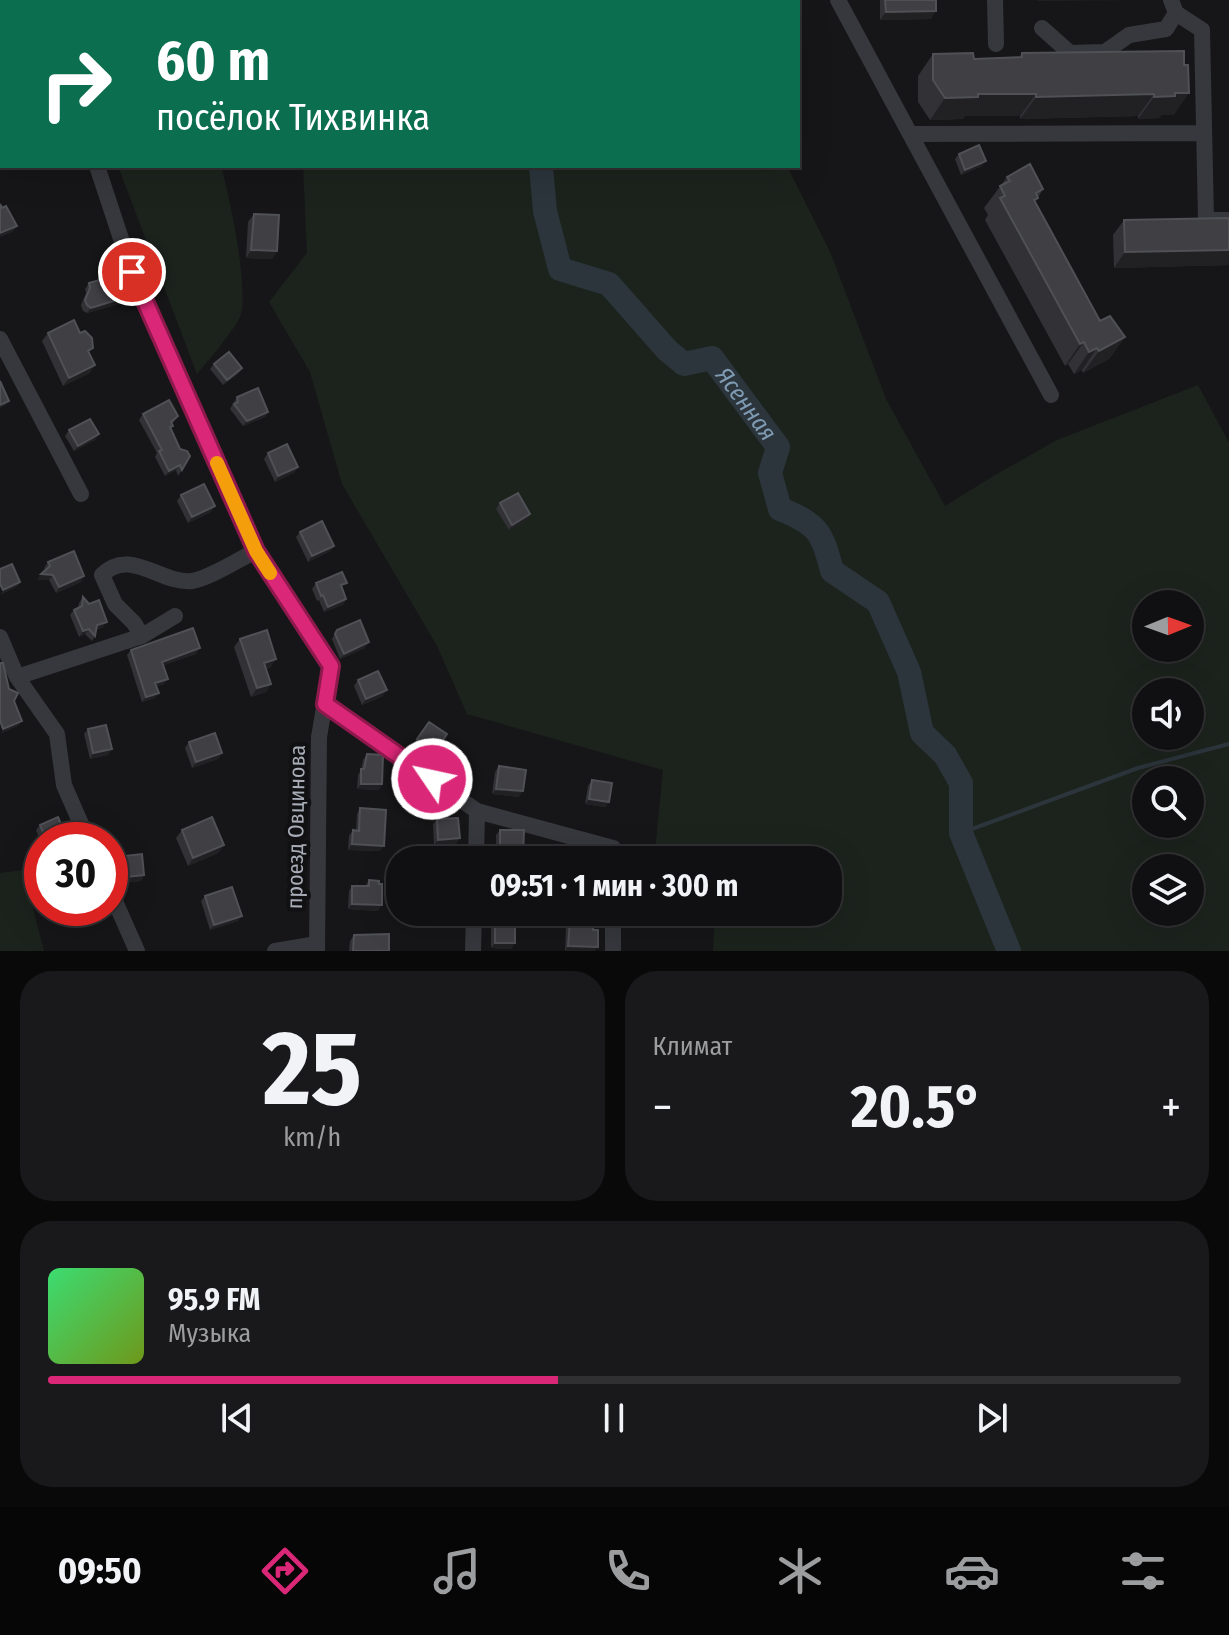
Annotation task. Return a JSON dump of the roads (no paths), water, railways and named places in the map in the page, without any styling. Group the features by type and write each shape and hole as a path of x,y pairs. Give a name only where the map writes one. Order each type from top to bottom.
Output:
{"street":[{"path":"838,0 1051,395"},
{"path":"995,0 996,44"},
{"path":"1042,28 1070,53 1105,52 1129,35 1166,29 1174,6 1202,30 1206,220 1229,220"},
{"path":"910,134 1203,133"},
{"name":"проезд Овцинова","path":"98,168 132,272 256,551 331,666 319,737 317,948"},
{"path":"0,339 81,494"},
{"path":"142,636 115,604 102,575 111,566 123,562 191,581 256,551"},
{"path":"17,677 142,636 175,616"},
{"path":"0,637 17,677 57,734 64,785 80,822"},
{"path":"325,704 477,811 588,846"},
{"path":"476,846 477,811"},
{"path":"126,926 137,951"},
{"path":"473,951 474,926"},
{"path":"613,926 613,951"},
{"path":"275,951 317,948"}],"waterway":[{"name":"Ясенная","path":"541,168 545,211 560,269 609,284 667,350 684,364 712,358 778,447 770,473 780,509 811,525 821,538 832,571 878,602 909,672 922,733 945,755 961,783 961,833 1009,951"},
{"path":"961,833 1138,768 1229,744"}]}
